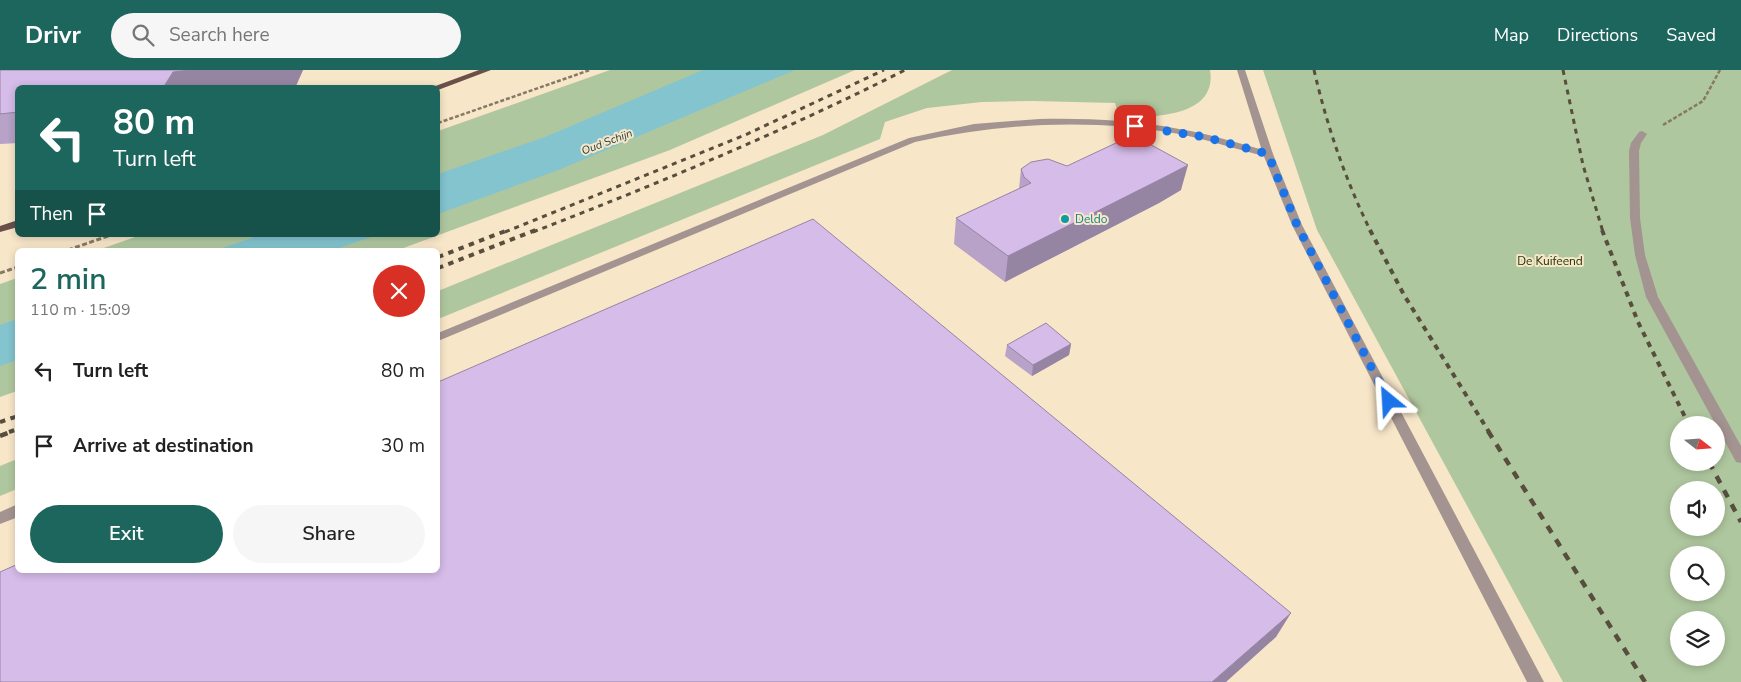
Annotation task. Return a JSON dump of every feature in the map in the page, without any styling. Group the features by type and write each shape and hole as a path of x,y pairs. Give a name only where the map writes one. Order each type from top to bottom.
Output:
{"main road":[{"path":"440,86 487,70"},
{"path":"0,229 15,224"}],"street":[{"path":"1241,70 1268,154 1297,225 1536,682"},
{"path":"440,335 912,140 982,126 1037,122 1096,122 1155,128 1205,137 1268,154"},
{"path":"1642,134 1636,143 1634,152 1635,218 1640,255 1652,297 1741,458"},
{"path":"0,518 15,511"}],"path":[{"path":"440,121 590,70"},
{"path":"1642,134 1674,120 1702,101 1720,70"},
{"path":"74,248 105,237"},
{"path":"0,273 15,268"}],"green space":[{"path":"610,70 855,70 670,150 440,235 440,130"},
{"path":"952,70 1210,70 1210,86 1204,98 1180,112 1164,115 1120,118 1115,103 982,102 927,108 885,122 880,139 440,318 440,290 823,135"},
{"name":"De Kuifeend","path":"1263,70 1741,70 1741,682 1563,682 1317,230"},
{"path":"135,237 433,237 403,248 104,248"},
{"path":"15,279 15,392 0,397 0,284"},
{"path":"15,460 15,490 0,496 0,466"}],"water":[{"name":"Oud Schijn","path":"703,70 795,70 561,169 440,213 440,173 545,137"},
{"path":"254,237 371,237 339,248 223,248"},
{"path":"15,320 15,361 0,366 0,325"}],"building":[{"path":"0,70 190,70 173,72 165,85 15,85 15,112 0,114"},
{"path":"1133,135 1188,165 1008,256 956,218 1031,183 1024,177 1021,169 1031,162 1048,159 1067,166"},
{"path":"813,219 1291,613 1212,682 0,682 0,572 15,565 15,573 440,573 440,381"},
{"path":"1046,323 1071,344 1033,365 1007,345"}],"railway":[{"path":"505,232 745,135 884,70"},
{"path":"533,232 721,156 905,70"},
{"path":"1314,70 1338,152 1371,231"},
{"path":"1563,70 1583,165 1603,232"},
{"path":"440,256 508,230"},
{"path":"440,267 536,230"},
{"path":"1602,230 1638,322 1685,416"},
{"path":"1371,231 1404,295 1489,432"},
{"path":"0,422 15,417"},
{"path":"9,432 15,430"},
{"path":"0,436 13,431"},
{"path":"1488,431 1645,682"},
{"path":"1714,471 1741,522"}],"place":[{"name":"Deldo","path":"1065,219"}],"route":[{"path":"1135,126 1205,137 1268,154 1297,225 1389,401"}]}
